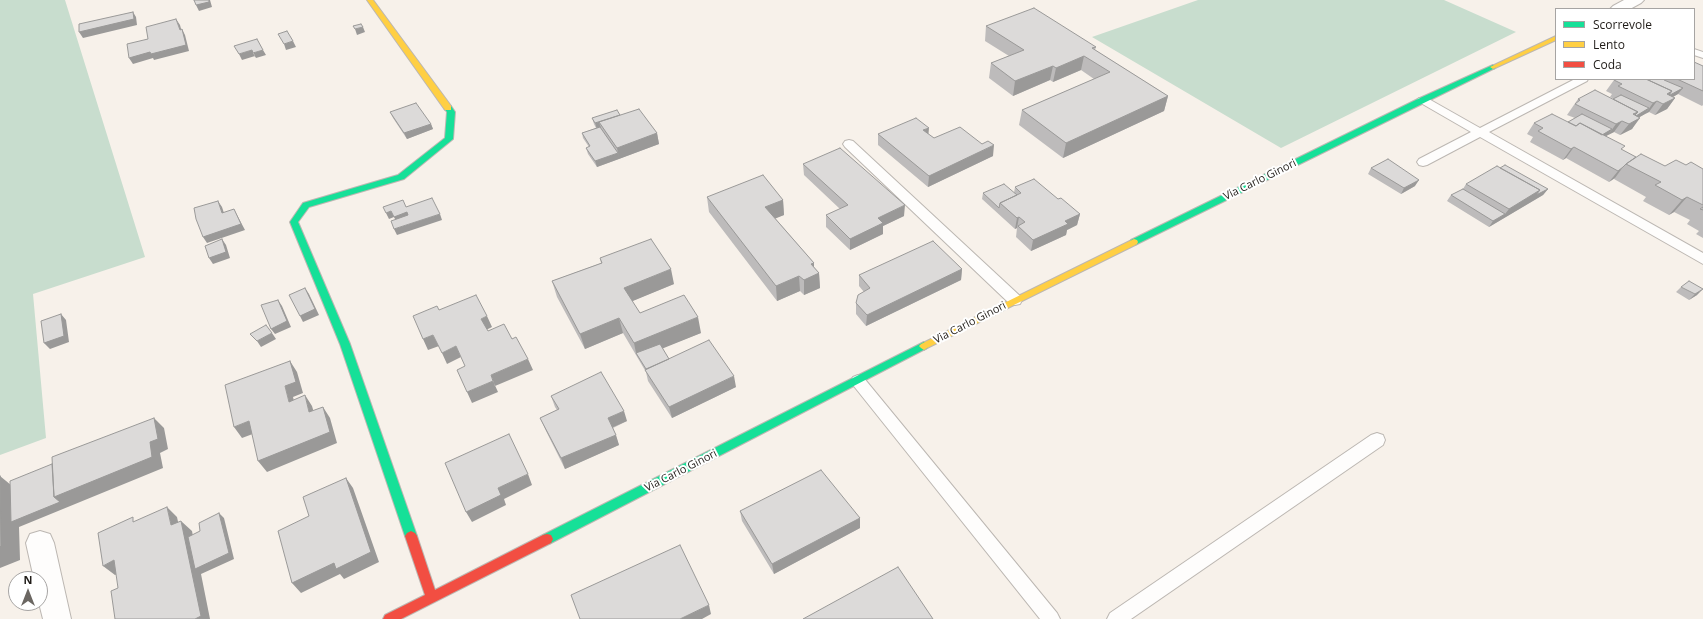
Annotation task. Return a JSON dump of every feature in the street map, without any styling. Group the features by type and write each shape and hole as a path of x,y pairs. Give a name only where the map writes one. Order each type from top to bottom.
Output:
{"street":[{"path":"370,0 451,112 449,139 401,177 306,205 294,222 345,344 432,598"},
{"path":"1620,8 1636,0"},
{"name":"Via Carlo Ginori","path":"389,619 1015,300 1423,100 1555,38"},
{"path":"40,543 57,619"}],"lane":[{"path":"1422,162 1581,80"},
{"path":"1423,100 1703,259"},
{"path":"850,144 1015,300"},
{"path":"858,381 1051,619"},
{"path":"1116,619 1377,440"}],"green space":[{"path":"0,0 65,0 145,257 33,294 46,438 0,455"},
{"path":"1198,0 1444,0 1516,32 1281,148 1092,37"}],"building":[{"path":"194,0 209,0 209,2 196,5"},
{"path":"1034,8 1096,47 1092,48 1168,96 1066,143 1022,110 1110,72 1084,56 1056,68 1053,66 1015,81 991,63 1024,50 986,26"},
{"path":"133,12 134,19 79,32 79,24"},
{"path":"176,19 180,30 182,29 186,45 129,58 127,44 148,39 146,27"},
{"path":"361,24 363,27 355,29 353,26"},
{"path":"287,31 293,41 284,44 278,34"},
{"path":"257,39 263,50 253,53 252,50 239,54 234,46"},
{"path":"1695,62 1703,66 1703,91 1679,80 1695,80"},
{"path":"1614,80 1648,80 1672,91 1667,94 1675,98 1663,104 1657,101 1653,103 1618,86 1622,84"},
{"path":"1648,80 1664,80 1683,88 1669,95 1672,91"},
{"path":"1595,90 1638,112 1633,114 1640,118 1629,124 1622,121 1616,124 1575,104 1580,100 1578,99"},
{"path":"1621,95 1649,108 1636,116 1635,115 1638,112 1613,99"},
{"path":"416,103 431,124 404,133 390,112"},
{"path":"639,109 657,133 617,148 599,122"},
{"path":"617,110 620,115 595,123 592,118"},
{"path":"1552,114 1576,126 1580,123 1625,146 1621,149 1636,157 1618,171 1574,147 1571,149 1538,131 1543,128 1534,123"},
{"path":"1582,114 1612,129 1602,135 1580,123 1576,126 1568,122"},
{"path":"916,118 929,128 923,130 934,138 960,127 982,144 988,141 994,145 929,176 878,134"},
{"path":"600,127 618,153 595,161 586,148 590,146 582,133"},
{"path":"840,148 905,205 878,218 883,223 850,239 826,215 848,205 803,164"},
{"path":"1641,154 1665,166 1676,160 1686,165 1691,162 1703,169 1703,205 1687,197 1682,200 1655,185 1661,182 1626,164"},
{"path":"1388,159 1419,180 1404,188 1371,168"},
{"path":"1505,165 1548,189 1536,195 1540,190 1500,168"},
{"path":"1497,166 1540,190 1509,209 1466,184"},
{"path":"763,175 783,200 765,207 814,263 811,264 819,273 804,280 799,276 776,286 707,197"},
{"path":"1034,179 1058,199 1061,198 1080,214 1065,221 1068,224 1033,240 1018,226 1025,222 1019,217 1017,218 1000,203 1021,193 1015,187"},
{"path":"1004,184 1017,195 1000,203 999,208 983,193"},
{"path":"1463,189 1505,214 1493,221 1451,195"},
{"path":"432,198 440,214 394,229 391,221 408,215 407,212 394,217 391,211 386,213 383,207 403,200 406,207"},
{"path":"218,201 222,213 234,209 241,224 203,237 196,219 194,208"},
{"path":"222,239 226,252 209,258 205,246"},
{"path":"651,239 671,269 624,288 640,313 684,295 698,317 634,343 619,318 580,334 552,281 602,263 600,258"},
{"path":"933,241 962,269 867,315 856,303 858,295 870,288 859,275"},
{"path":"1689,281 1703,289 1695,294 1681,287"},
{"path":"305,288 315,309 300,316 289,295"},
{"path":"476,295 487,316 481,319 488,331 504,324 512,339 516,337 528,359 491,375 493,381 467,392 457,370 465,366 456,346 442,353 433,335 423,339 413,316 437,306 439,310"},
{"path":"278,300 287,321 271,329 261,305"},
{"path":"61,314 64,336 44,343 41,321"},
{"path":"266,325 272,333 257,341 250,334"},
{"path":"709,340 734,376 669,407 645,370"},
{"path":"660,344 669,359 646,369 636,353"},
{"path":"290,361 296,382 285,386 289,402 305,395 309,412 323,407 330,432 258,461 249,421 234,427 225,385"},
{"path":"601,372 624,411 608,418 616,435 561,458 540,418 559,409 551,396"},
{"path":"154,418 158,439 150,442 152,457 54,497 52,457"},
{"path":"509,434 528,474 498,488 501,495 466,512 445,463"},
{"path":"52,464 54,497 60,502 11,522 10,481"},
{"path":"821,470 860,518 772,564 740,511"},
{"path":"0,476 1,546 0,547"},
{"path":"346,478 371,552 336,569 334,563 292,583 278,531 309,516 303,497"},
{"path":"167,507 171,525 181,521 201,616 195,619 115,619 111,591 118,588 114,560 103,566 98,533 133,517 133,522"},
{"path":"219,513 229,553 195,569 188,537 200,531 199,523"},
{"path":"680,545 709,605 680,619 580,619 571,595"},
{"path":"898,567 933,619 803,619"}],"traffic: fast":[{"path":"1134,242 1493,67"},
{"path":"411,536 345,344 294,222 306,205 401,177 449,139 451,112 448,108"},
{"path":"547,539 924,346"}],"traffic: slow":[{"path":"370,0 448,108"},
{"path":"1493,67 1555,38"},
{"path":"924,346 1134,242"}],"traffic: jam":[{"path":"411,536 432,598"},
{"path":"389,619 547,539"}]}
